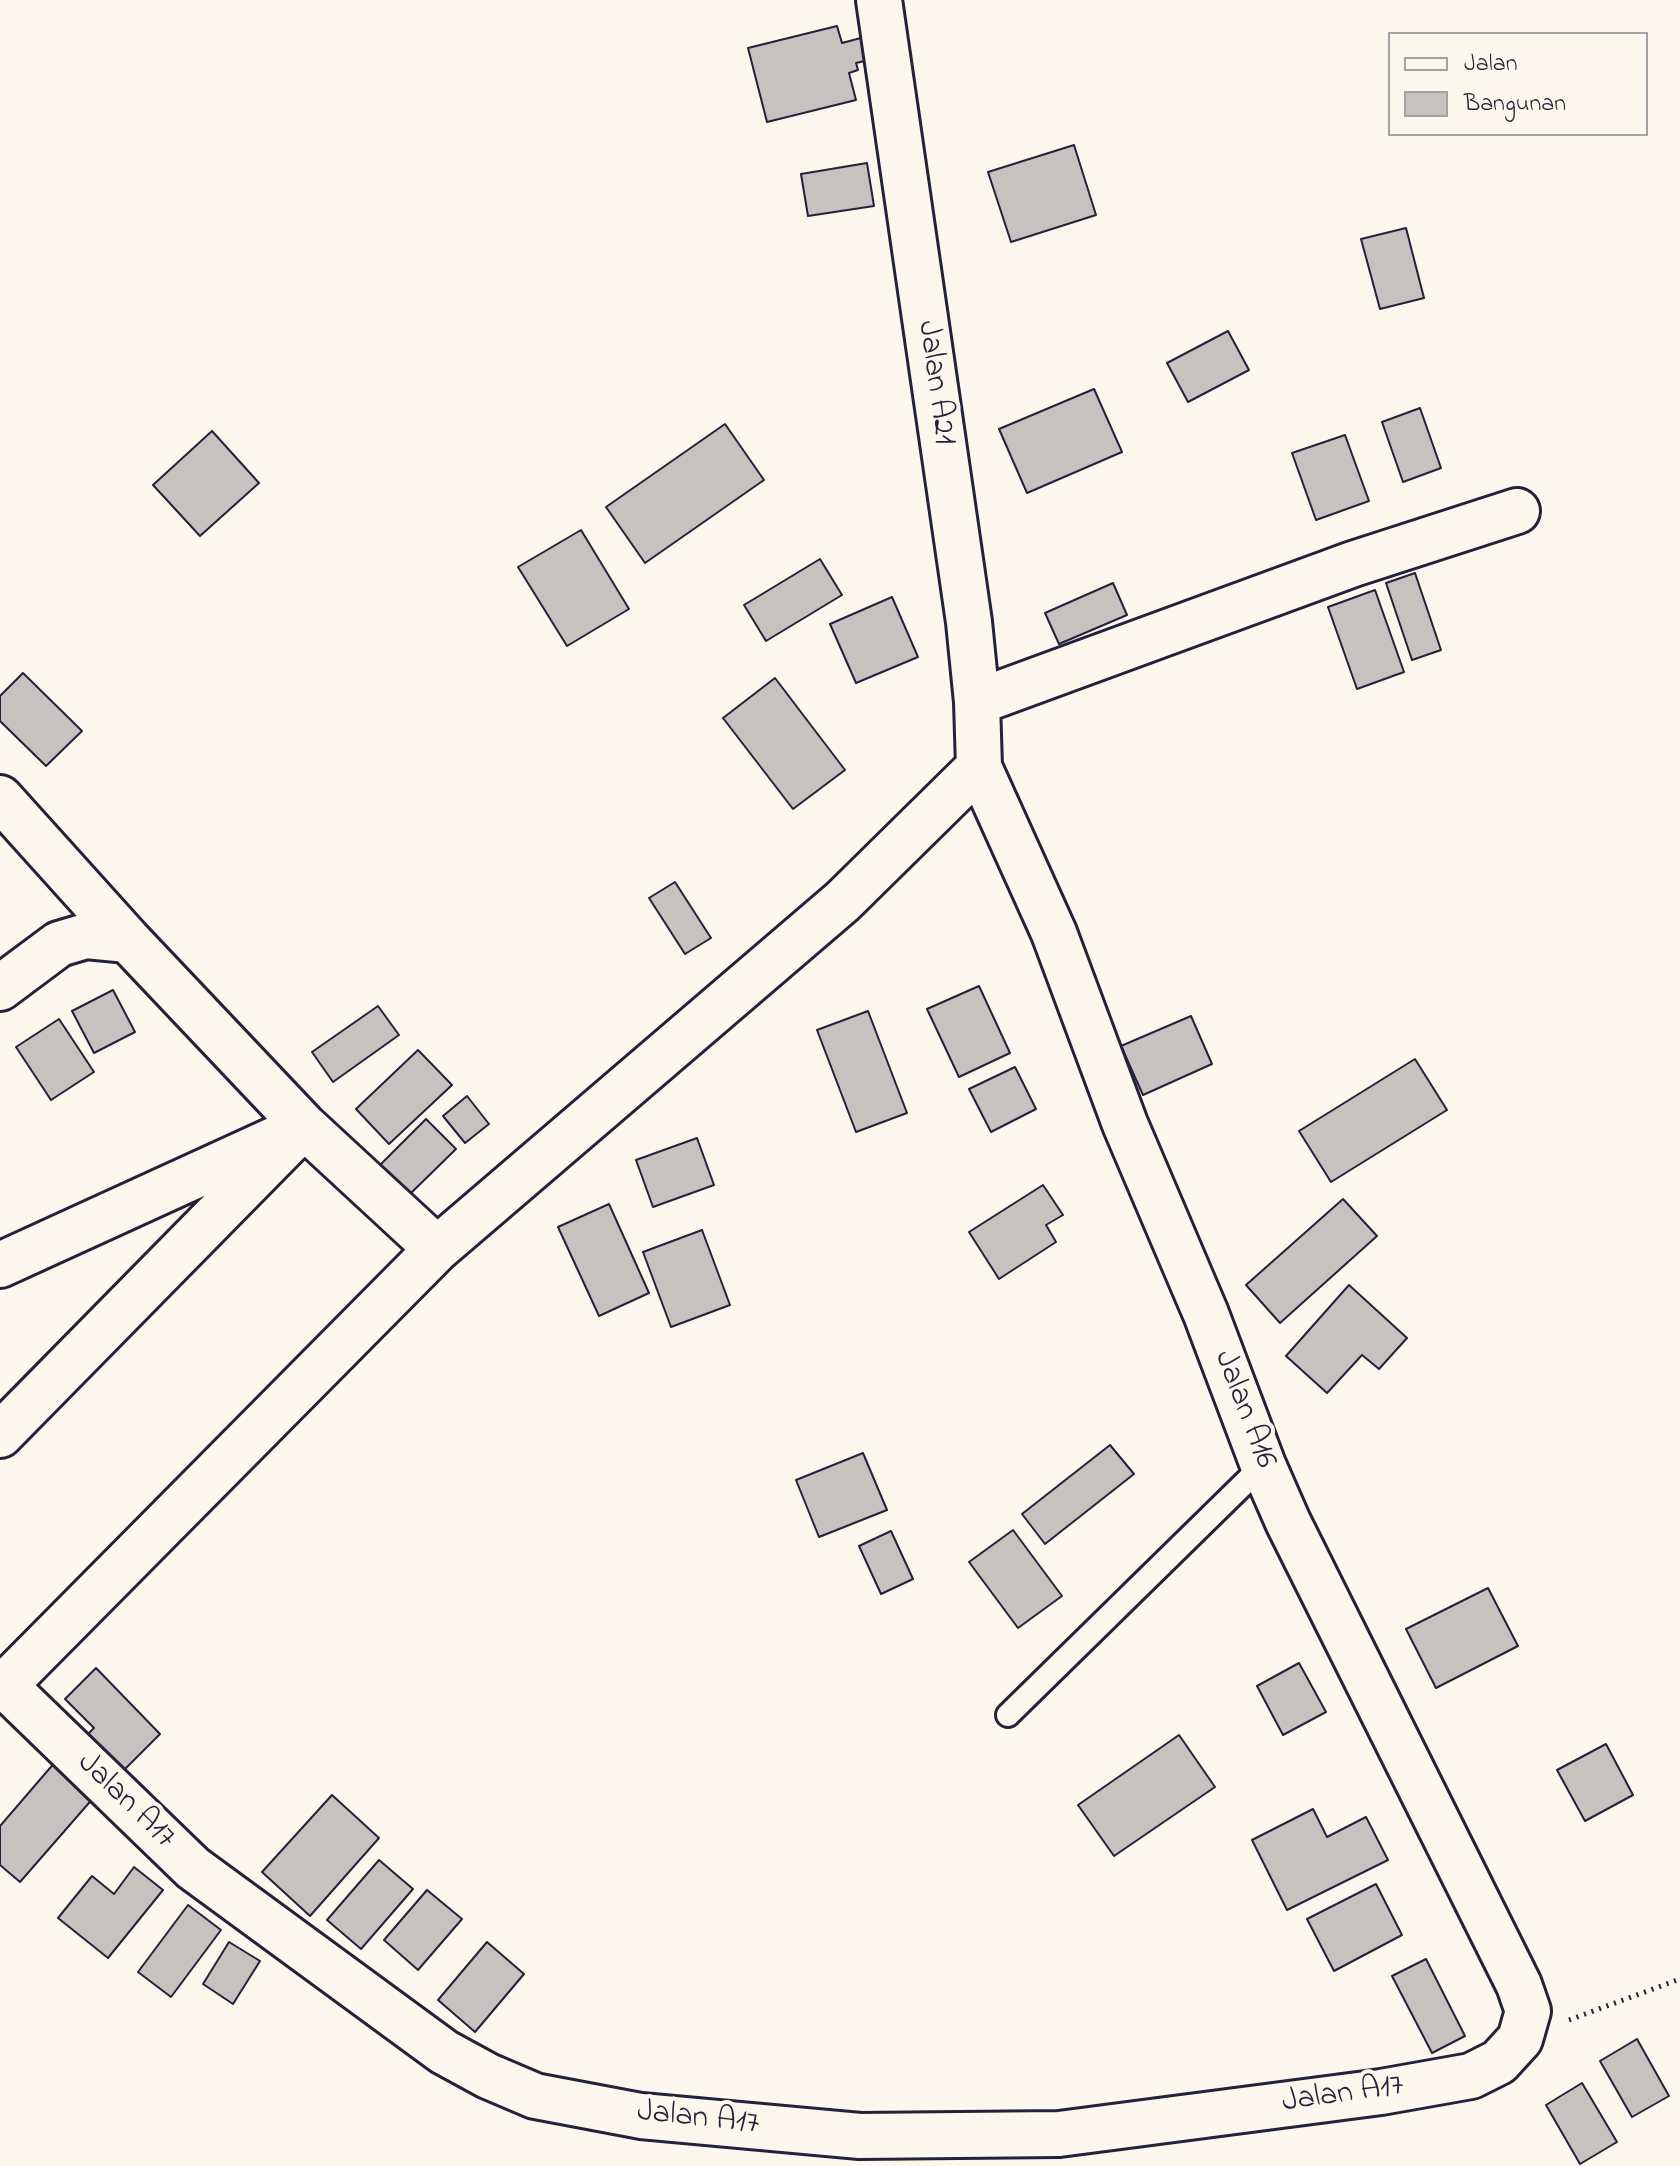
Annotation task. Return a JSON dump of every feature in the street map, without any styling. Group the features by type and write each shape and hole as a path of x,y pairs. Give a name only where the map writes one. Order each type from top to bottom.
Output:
{"street":[{"name":"Jalan A21","path":"879,0 969,622 977,702 979,767"},
{"path":"977,702 1353,564 1517,511"},
{"path":"2,1687 437,1249 843,901 979,767"},
{"name":"Jalan A16","path":"979,767 1054,933 1125,1124 1206,1314 1288,1522 1519,1985 1528,2011 1520,2039"},
{"path":"0,798 128,940 304,1126 437,1249"},
{"path":"0,988 59,944 86,936 128,940"},
{"path":"0,1265 304,1126"},
{"path":"0,1435 304,1126"},
{"name":"Jalan A17","path":"2,1687 193,1868 444,2052 488,2076 535,2096 641,2116 860,2136 1059,2134 1381,2092 1471,2076 1499,2062 1520,2039"}],"lane":[{"path":"1008,1715 1263,1465"}],"path":[{"path":"1520,2039 1680,1979"}],"building":[{"path":"837,26 842,43 872,35 878,58 856,63 858,70 849,73 856,100 767,122 748,48"},
{"path":"1074,145 1096,215 1011,242 988,172"},
{"path":"867,163 874,206 808,216 801,174"},
{"path":"1406,228 1424,298 1380,309 1361,239"},
{"path":"1228,331 1249,370 1188,402 1167,363"},
{"path":"1094,389 1122,452 1027,493 999,429"},
{"path":"1420,408 1441,468 1403,482 1382,422"},
{"path":"725,424 764,480 645,563 606,507"},
{"path":"212,431 259,483 200,536 153,485"},
{"path":"1345,435 1369,501 1316,520 1292,453"},
{"path":"581,530 629,609 567,646 518,567"},
{"path":"820,559 842,595 766,641 744,605"},
{"path":"1415,573 1441,650 1412,660 1386,583"},
{"path":"1113,583 1127,615 1059,644 1045,613"},
{"path":"1375,590 1404,672 1357,689 1328,607"},
{"path":"892,597 918,657 856,683 830,624"},
{"path":"23,673 82,731 46,766 0,721 0,696"},
{"path":"775,678 845,770 793,809 723,718"},
{"path":"675,882 711,938 685,954 649,898"},
{"path":"979,986 1010,1053 959,1077 927,1009"},
{"path":"113,990 135,1032 94,1053 72,1011"},
{"path":"378,1006 399,1035 333,1082 312,1052"},
{"path":"868,1011 907,1113 856,1132 817,1030"},
{"path":"1191,1016 1212,1064 1143,1095 1121,1046"},
{"path":"59,1019 94,1072 51,1100 16,1047"},
{"path":"418,1050 452,1085 389,1144 356,1109"},
{"path":"1415,1059 1447,1110 1331,1182 1299,1131"},
{"path":"1015,1067 1036,1109 991,1132 969,1089"},
{"path":"467,1096 489,1124 465,1143 443,1116"},
{"path":"426,1119 456,1149 410,1194 380,1165"},
{"path":"697,1138 714,1185 653,1207 636,1160"},
{"path":"1043,1185 1063,1215 1046,1225 1056,1242 999,1279 969,1232"},
{"path":"1343,1199 1377,1236 1280,1323 1246,1285"},
{"path":"609,1204 649,1293 599,1316 558,1227"},
{"path":"702,1230 730,1305 671,1327 643,1252"},
{"path":"1349,1285 1407,1338 1379,1369 1362,1355 1327,1393 1286,1356"},
{"path":"1110,1445 1134,1474 1045,1544 1022,1514"},
{"path":"863,1453 887,1510 819,1537 796,1480"},
{"path":"1013,1530 1062,1596 1018,1628 969,1562"},
{"path":"891,1531 913,1579 881,1594 859,1546"},
{"path":"1488,1588 1518,1646 1436,1688 1406,1629"},
{"path":"1299,1663 1326,1712 1283,1735 1257,1686"},
{"path":"96,1668 160,1734 119,1775 83,1739 94,1728 65,1699"},
{"path":"1179,1735 1215,1787 1114,1856 1078,1805"},
{"path":"1606,1744 1633,1795 1585,1821 1557,1770"},
{"path":"56,1761 95,1796 20,1882 0,1865 0,1826"},
{"path":"332,1795 379,1838 310,1916 262,1872"},
{"path":"1313,1809 1327,1837 1366,1817 1388,1860 1287,1910 1252,1840"},
{"path":"379,1860 413,1889 361,1949 327,1920"},
{"path":"134,1867 163,1890 108,1958 58,1918 92,1876 114,1894"},
{"path":"1376,1884 1402,1935 1334,1971 1307,1919"},
{"path":"427,1890 462,1919 418,1970 384,1940"},
{"path":"188,1905 221,1930 171,1997 138,1972"},
{"path":"229,1942 260,1961 233,2004 203,1984"},
{"path":"487,1942 524,1974 475,2032 438,2000"},
{"path":"1426,1959 1465,2036 1432,2053 1392,1976"},
{"path":"1637,2039 1669,2096 1632,2117 1600,2061"},
{"path":"1582,2083 1617,2142 1580,2164 1546,2105"}]}
